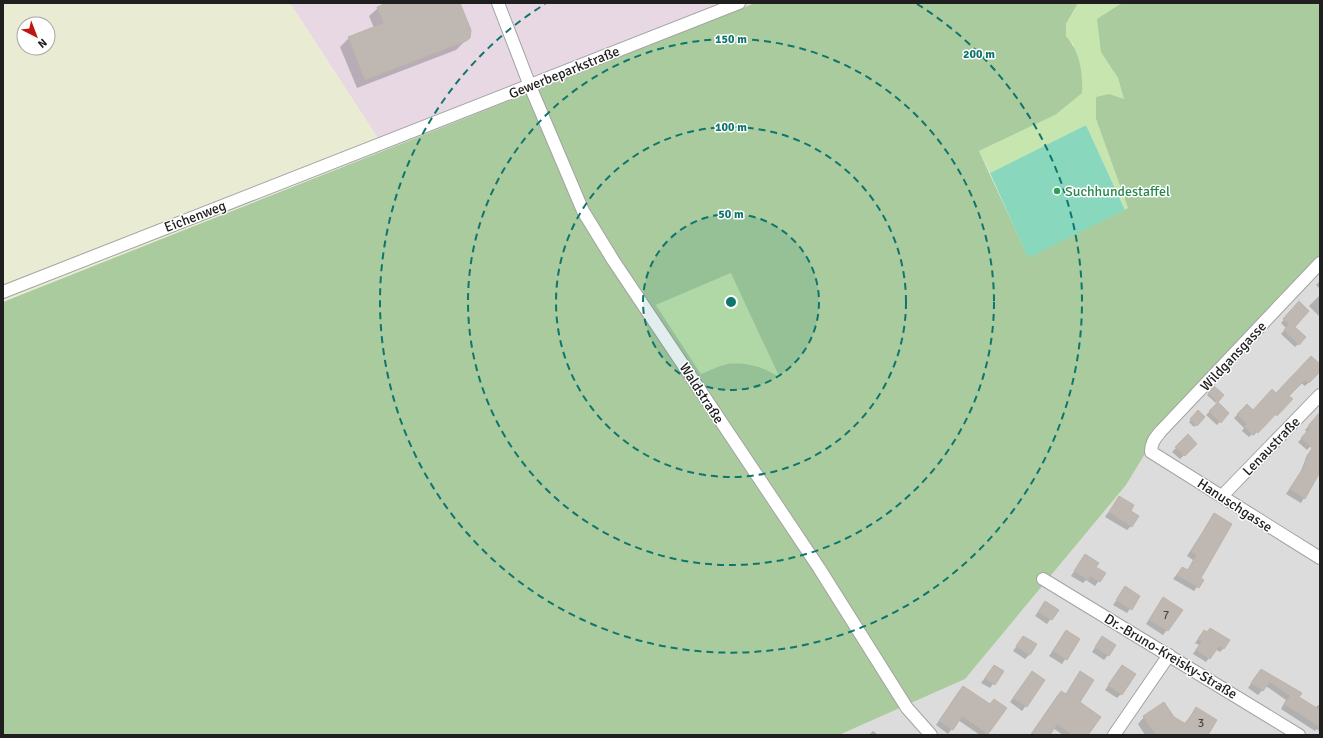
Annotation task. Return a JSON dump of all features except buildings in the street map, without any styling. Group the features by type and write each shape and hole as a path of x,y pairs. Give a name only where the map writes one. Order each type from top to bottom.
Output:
{"street":[{"name":"Waldstraße","path":"498,3 530,86 583,211 613,260 819,568 907,708 931,735"},
{"name":"Gewerbeparkstraße","path":"388,141 739,3"},
{"name":"Eichenweg","path":"3,292 388,141"},
{"name":"Wildgansgasse","path":"1151,452 1153,441 1161,431 1320,263"},
{"name":"Lenaustraße","path":"1222,496 1320,395"},
{"name":"Hanuschgasse","path":"1151,452 1222,496 1256,520 1320,558"},
{"name":"Dr.-Bruno-Kreisky-Straße","path":"1043,579 1299,735"},
{"path":"1120,733 1169,655"}],"shaded area":[{"path":"290,3 755,3 385,149"},
{"path":"1320,270 1320,735 839,735 965,679 1126,485 1148,449"}],"green space":[{"path":"3,3 290,3 385,149 7,301 3,294"},
{"path":"755,3 1078,3 1066,24 1066,36 1075,48 1080,63 1082,93 1055,115 979,151 1028,257 1128,208 1096,119 1096,97 1109,94 1124,99 1118,78 1101,52 1097,19 1122,3 1320,3 1320,270 1148,449 1126,485 965,679 839,735 3,735 3,302","holes":["731,273 780,378 762,368 742,364 727,364 701,374 656,305"]},
{"path":"1078,3 1122,4 1101,51 1118,78 1125,99 1096,119 1128,208 1125,210 1086,125 990,173 979,151 1055,115 1074,45 1066,36 1066,24"},
{"name":"Suchhundestaffel","path":"1086,125 1125,210 1028,258 990,173"},
{"path":"731,273 781,379 726,364 701,374 656,305"}],"place":[{"name":"Suchhundestaffel","path":"1057,191"}]}
